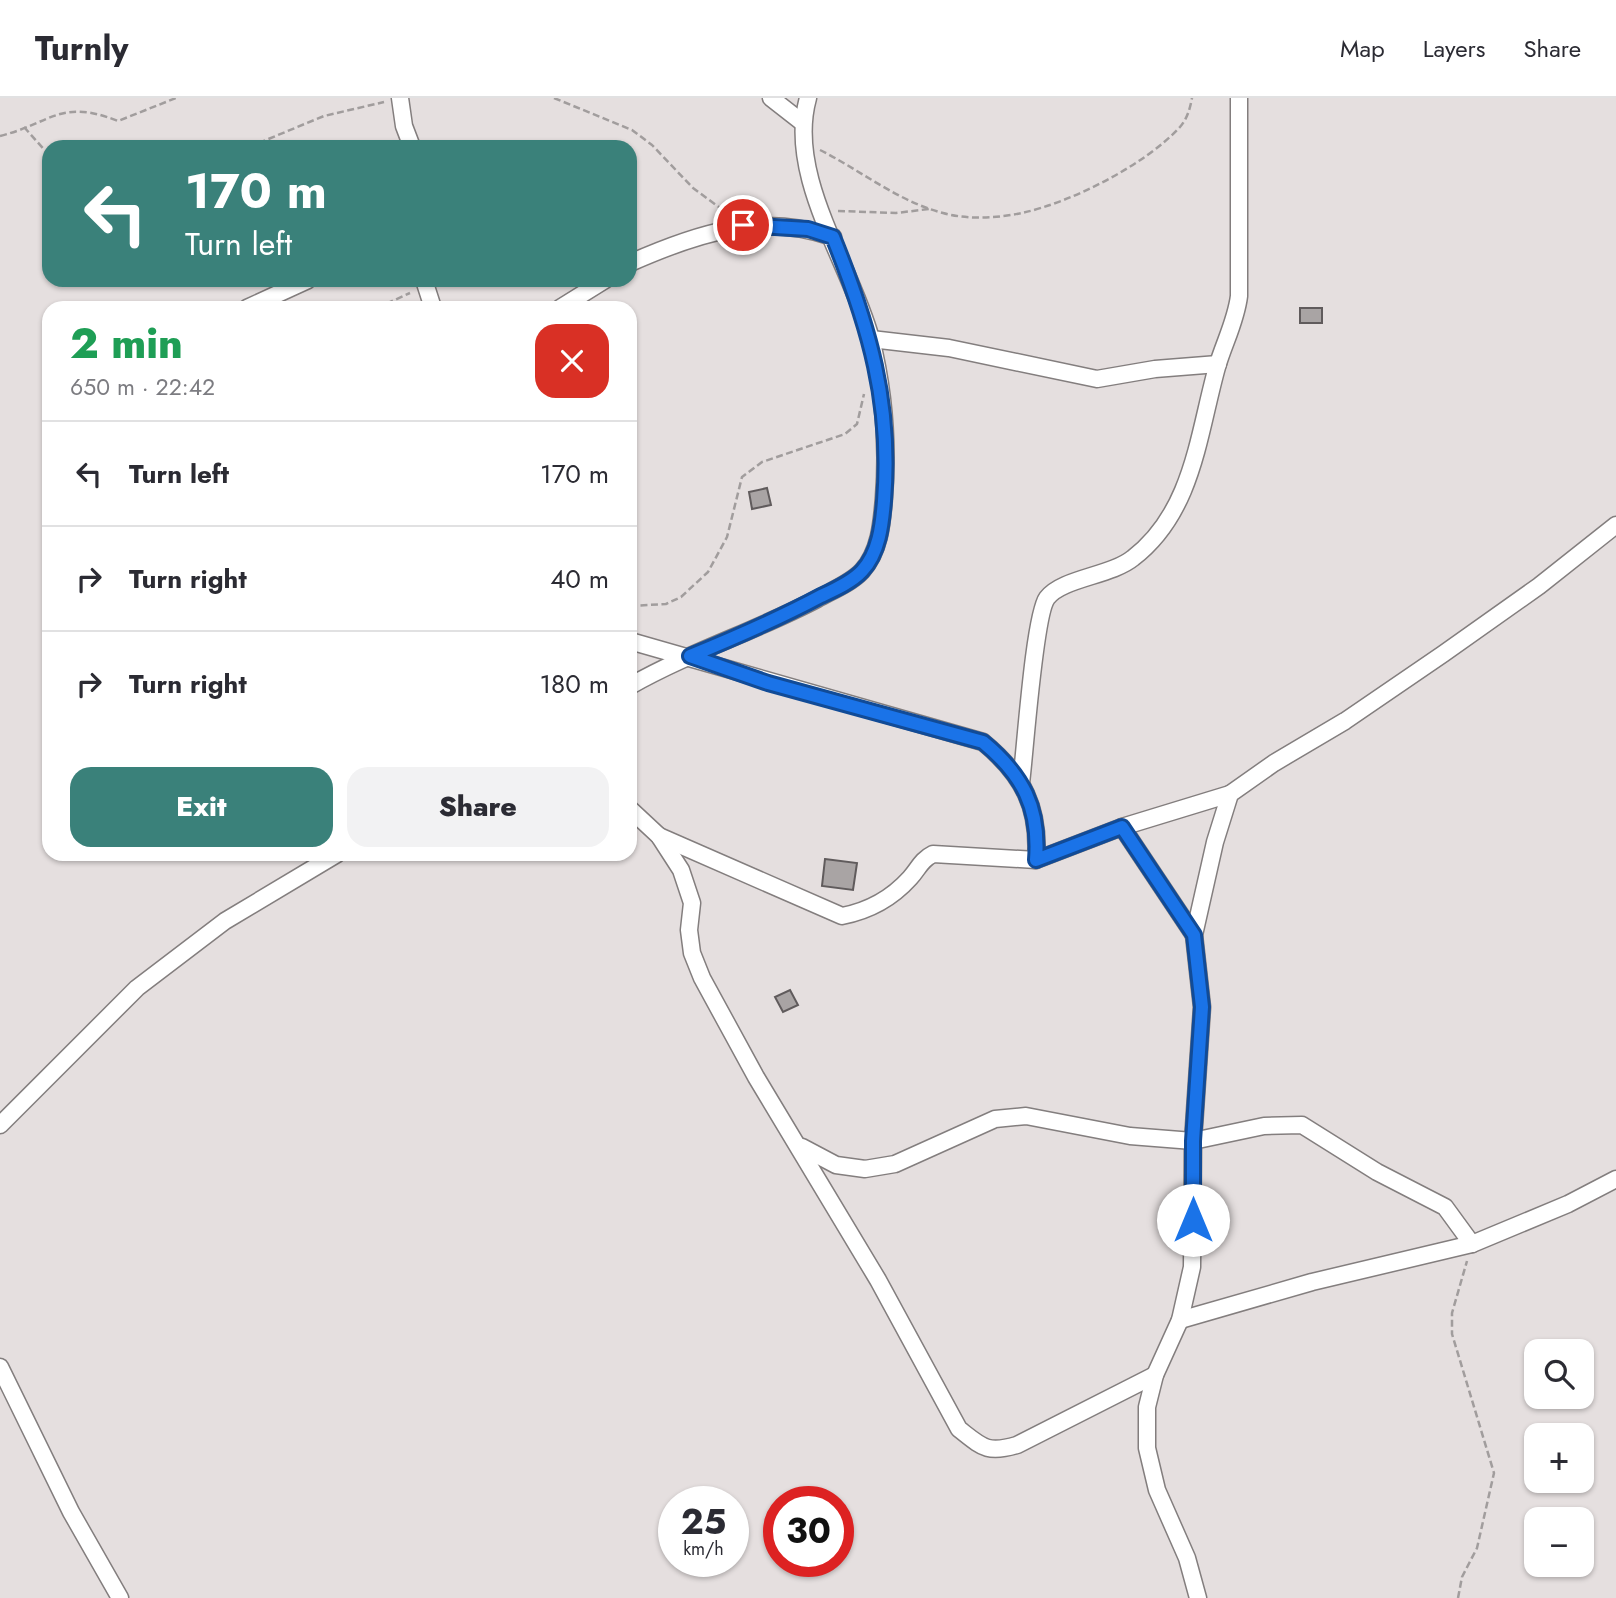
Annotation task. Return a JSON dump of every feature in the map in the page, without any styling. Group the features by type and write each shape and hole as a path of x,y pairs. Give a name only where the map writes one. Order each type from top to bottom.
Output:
{"street":[{"path":"400,98 404,126 409,140"},
{"path":"771,98 803,123"},
{"path":"637,682 690,656 775,621 833,590 861,572 877,547 887,457 882,396 871,339 821,210 802,140 808,98"},
{"path":"1021,783 1035,650 1047,598 1060,588 1125,565 1146,549 1166,525 1189,478 1218,364 1233,327 1239,296 1239,98"},
{"path":"637,260 661,249 743,225 808,229 833,237"},
{"path":"262,301 293,287"},
{"path":"571,301 594,287"},
{"path":"871,339 949,348 1097,379 1218,364"},
{"path":"659,836 842,916 864,912 886,899 910,879 921,860 933,853 1036,860 1122,827 1230,794 1274,763 1345,722 1443,654 1539,586 1616,525"},
{"path":"637,643 690,656 768,683 983,742 1007,762 1021,783 1035,826 1036,860"},
{"path":"1198,1598 1187,1558 1157,1490 1147,1447 1147,1407 1155,1375 1180,1320 1192,1267 1193,1141 1202,1007 1194,935 1214,842 1230,794"},
{"path":"637,816 659,836 688,886 692,903 689,930 692,953 702,978 749,1066 800,1146 878,1280 958,1429 979,1445 995,1451 1017,1445 1155,1375"},
{"path":"1122,827 1194,935"},
{"path":"0,1125 137,988 225,920 326,861"},
{"path":"800,1146 836,1165 865,1169 895,1164 995,1119 1026,1116 1130,1136 1193,1141 1264,1126 1303,1125 1377,1172 1445,1207 1472,1244"},
{"path":"1180,1320 1312,1282 1472,1244 1568,1204 1616,1179"},
{"path":"0,1367 71,1511 120,1598"}],"path":[{"path":"0,136 50,114 75,108 96,110 118,121 176,98"},
{"path":"266,140 324,116 400,98"},
{"path":"554,98 632,131 652,145 693,188 743,225"},
{"path":"802,140 929,209 956,216 990,217 1023,213 1065,200 1112,176 1169,136 1187,116 1192,98"},
{"path":"23,127 42,147"},
{"path":"821,210 896,213 929,209"},
{"path":"390,301 417,287"},
{"path":"637,606 666,604 681,597 708,572 727,537 742,477 762,462 845,434 857,424 864,394"},
{"path":"1458,1598 1462,1577 1477,1548 1494,1473 1452,1334 1452,1312 1472,1244"}],"building":[{"path":"1300,308 1322,308 1322,323 1300,323"},
{"path":"767,488 771,505 752,509 749,492"},
{"path":"825,859 857,863 853,890 822,886"},
{"path":"790,990 798,1005 783,1012 775,997"}],"route":[{"path":"743,225 808,229 833,237 871,339 882,396 887,457 883,514 877,547 861,572 775,621 690,656 768,683 983,742 1007,762 1021,783 1033,814 1037,837 1036,860 1122,827 1194,935 1202,1007 1193,1141 1193,1220"}]}
